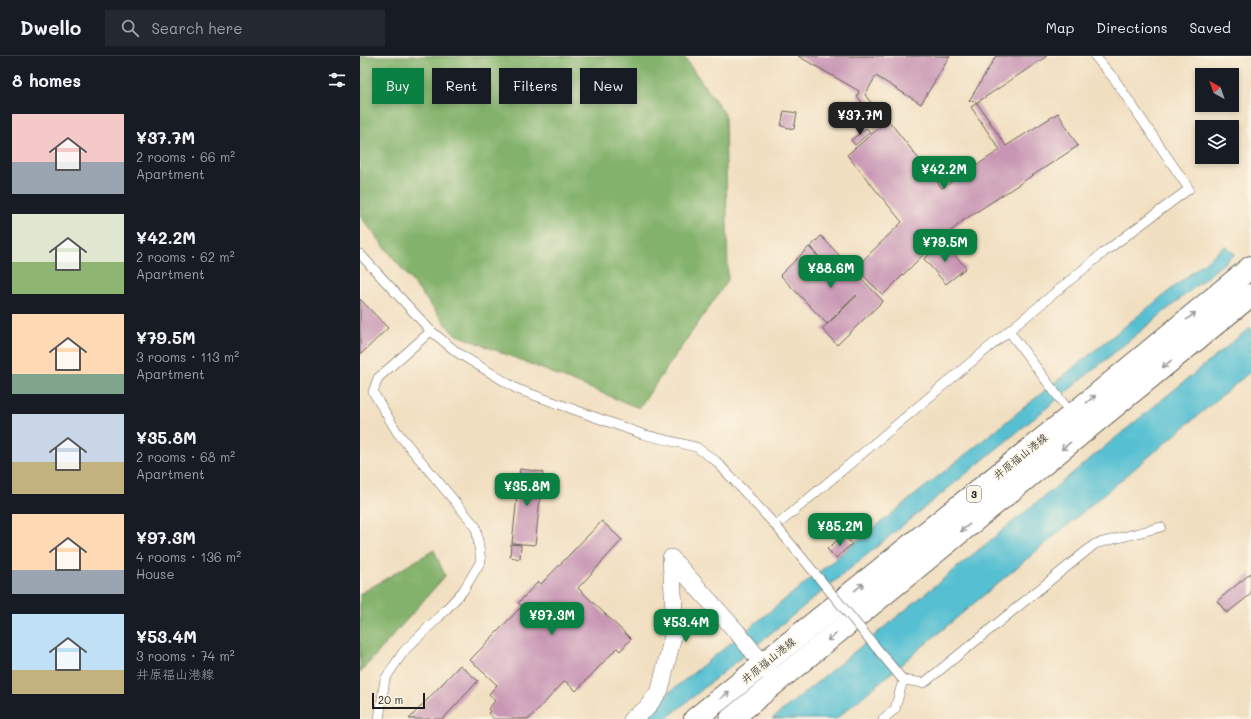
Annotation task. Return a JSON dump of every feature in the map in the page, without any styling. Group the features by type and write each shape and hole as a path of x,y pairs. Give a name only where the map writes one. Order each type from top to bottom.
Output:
{"main road":[{"name":"井原福山港線","path":"731,719 1079,422 1251,267"},
{"name":"井原福山港線","path":"695,719 759,659 1251,295"}],"street":[{"path":"632,719 646,709 660,690 675,627 671,558 737,632 777,681"}],"lane":[{"path":"776,526 1103,253 1189,189 1115,80 1095,56"},
{"path":"360,254 431,331 458,353 517,389 642,434 696,447 716,461 776,526 903,680 924,683 1095,544 1161,527"},
{"path":"379,719 385,679 404,651 463,591 481,561 476,527 396,432 373,392 378,378 431,331"},
{"path":"1009,331 1079,422"},
{"path":"883,719 895,709 903,680"}],"green space":[{"path":"360,56 683,56 725,114 728,280 639,408 453,333 360,216"},
{"path":"434,550 445,576 360,673 360,594"}],"water":[{"path":"1225,246 1235,254 666,719 636,719"},
{"path":"1251,327 1251,371 836,719 772,719"}],"building":[{"path":"798,56 950,56 921,104 876,76 865,95 884,119 879,124 857,96 859,91"},
{"path":"996,56 1047,56 978,102 969,101"},
{"path":"977,103 1006,146 1058,113 1078,146 964,220 926,252 883,295 855,268 902,222 847,155 888,120 942,188 1000,150 971,107"},
{"path":"858,106 864,112 860,115 855,109"},
{"path":"784,111 797,113 794,129 781,126"},
{"path":"856,111 860,117 855,120 851,114"},
{"path":"866,113 876,124 872,127 862,116"},
{"path":"866,128 870,132 855,145 851,140"},
{"path":"821,236 883,301 837,345 822,329 857,296 856,295 827,324 780,275 809,247 842,282 810,247"},
{"path":"944,242 966,268 946,284 924,259"},
{"path":"360,299 388,328 360,355"},
{"path":"520,469 543,472 535,545 512,543"},
{"path":"602,521 622,540 578,588 631,639 620,651 617,648 576,691 565,681 529,719 494,719 488,713 490,711 488,709 495,701 489,694 497,685 470,660 522,606 518,603 538,582 541,584"},
{"path":"844,535 852,544 836,558 827,549"},
{"path":"511,544 521,545 520,559 510,557"},
{"path":"1251,573 1251,594 1227,613 1217,601"},
{"path":"460,665 478,681 443,719 409,719"}]}
